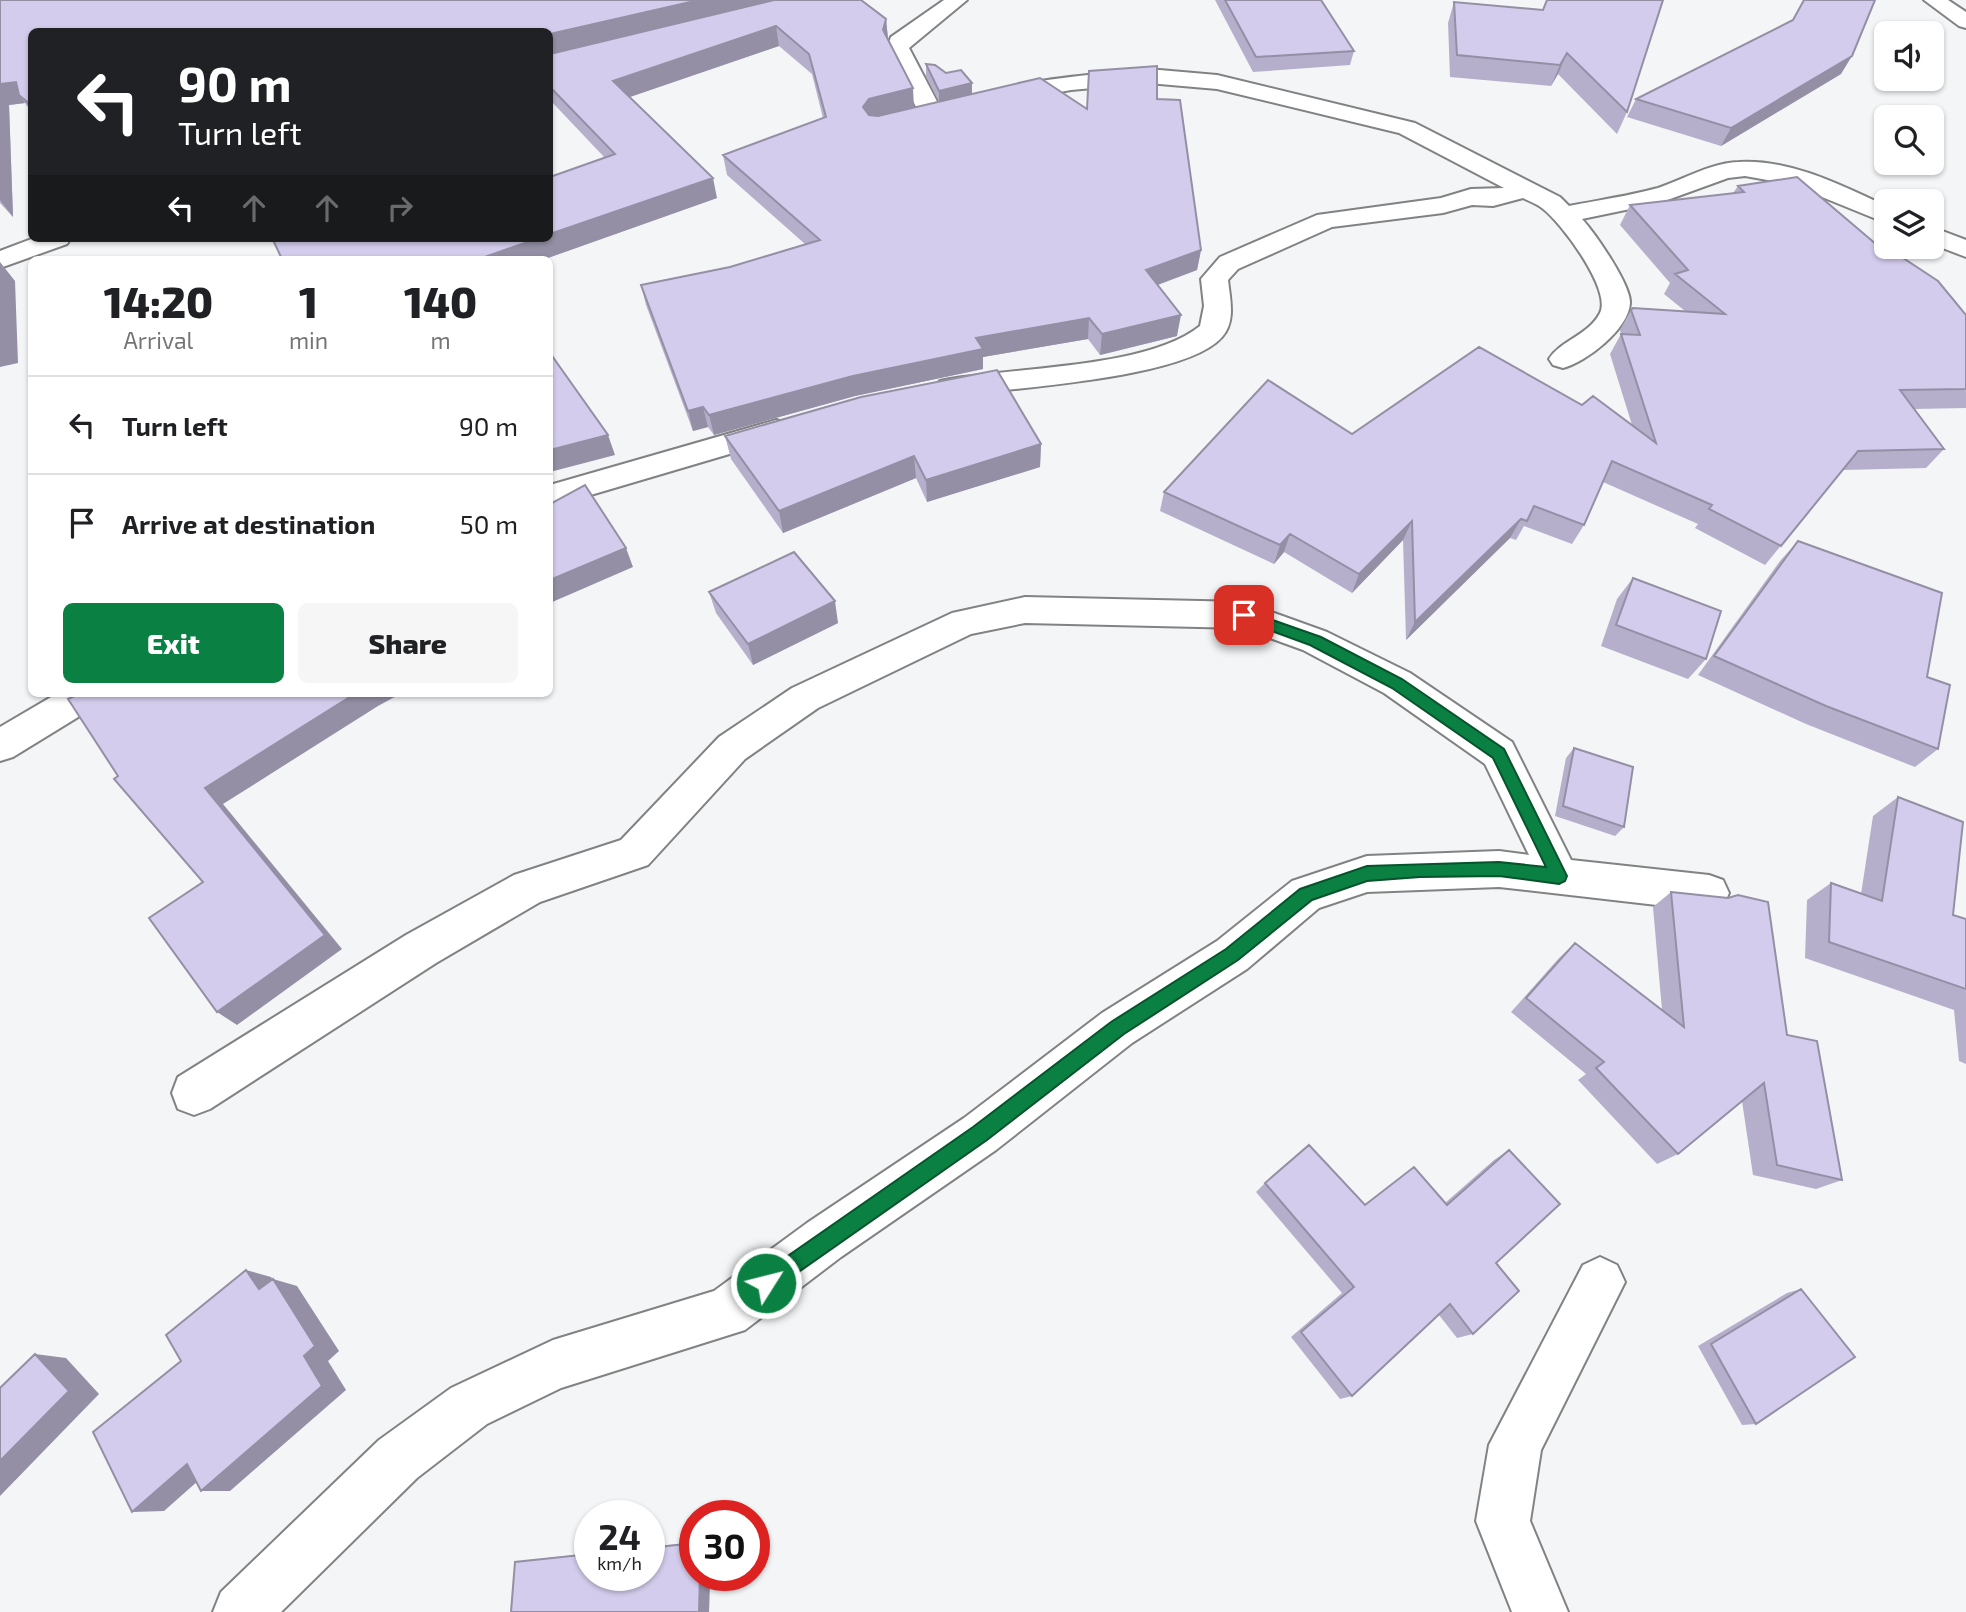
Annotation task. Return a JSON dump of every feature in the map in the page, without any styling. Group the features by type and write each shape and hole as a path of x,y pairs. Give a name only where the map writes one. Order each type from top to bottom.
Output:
{"street":[{"path":"930,111 898,48 899,42 957,0"},
{"path":"1934,0 1966,22"},
{"path":"983,100 1071,83 1149,76 1217,82 1407,128 1551,202 1600,264 1617,300 1614,314 1590,342 1563,359"},
{"path":"905,119 957,106"},
{"path":"1563,215 1679,189 1712,173 1743,169 1784,175 1874,210"},
{"path":"924,393 963,385 1112,367 1197,345 1212,331 1218,309 1214,279 1229,263 1257,248 1326,220 1443,205 1471,197 1493,198 1527,189"},
{"path":"1944,240 1966,249"},
{"path":"0,260 47,242"},
{"path":"553,495 798,424"},
{"path":"194,1093 421,949 528,888 634,853 732,748 805,698 964,622 1025,610 1244,615 1315,641 1397,683 1499,753 1559,876"},
{"path":"0,746 81,697"},
{"path":"241,1612 398,1459 468,1406 553,1366 727,1312 824,1240 980,1133 1117,1028 1232,955 1306,894 1367,874 1499,869 1709,893"},
{"path":"1540,1612 1503,1521 1515,1445 1600,1282"}],"building":[{"path":"0,0 699,0 553,33 553,28 28,28 28,103 19,95 16,82 0,84"},
{"path":"774,0 861,0 886,19 883,30 913,88 869,99 863,107 869,115 878,116 1040,78 1087,109 1089,71 1157,66 1157,99 1180,100 1201,250 1146,270 1181,315 1102,334 1089,318 976,338 983,349 853,376 709,415 703,407 688,411 641,285 730,267 820,240 723,155 826,117 809,54 776,26 613,81 713,178 553,233 553,176 615,154 553,90 553,53"},
{"path":"1225,0 1321,0 1354,51 1256,57"},
{"path":"1547,0 1663,0 1627,112 1567,53 1560,65 1457,55 1454,2 1543,10"},
{"path":"1804,0 1875,0 1852,56 1731,128 1636,99 1793,20"},
{"path":"926,64 935,65 946,73 961,70 972,83 939,91"},
{"path":"1797,177 1874,242 1874,259 1905,259 1938,281 1966,315 1966,389 1900,390 1944,449 1858,451 1781,546 1709,509 1712,505 1612,461 1584,525 1534,506 1527,521 1521,519 1415,622 1412,521 1359,574 1290,534 1280,545 1164,492 1268,380 1352,434 1479,347 1582,405 1593,396 1656,443 1621,334 1640,335 1631,310 1725,314 1675,274 1688,270 1630,205 1744,192 1738,186"},
{"path":"274,242 528,242 488,256 281,256"},
{"path":"553,357 608,435 553,449"},
{"path":"997,370 1041,444 926,480 914,456 779,511 725,436 861,397"},
{"path":"585,485 626,548 553,579 553,502"},
{"path":"1798,541 1942,593 1927,677 1950,685 1938,749 1826,706 1714,656"},
{"path":"794,552 835,601 748,644 709,592"},
{"path":"1633,578 1721,611 1706,659 1616,625"},
{"path":"350,697 205,788 325,935 217,1012 149,918 203,882 114,779 118,776 68,699"},
{"path":"1574,748 1633,767 1624,827 1563,806"},
{"path":"1898,797 1963,822 1953,915 1966,919 1966,989 1829,942 1831,883 1882,901"},
{"path":"1671,892 1728,898 1738,895 1768,902 1787,1035 1817,1041 1842,1180 1777,1165 1764,1083 1678,1154 1596,1068 1604,1062 1526,998 1575,943 1684,1027"},
{"path":"1309,1145 1365,1205 1414,1167 1447,1205 1509,1150 1560,1204 1496,1263 1519,1291 1473,1334 1450,1304 1352,1396 1301,1332 1354,1287 1265,1183"},
{"path":"246,1270 259,1289 273,1279 315,1346 304,1356 322,1386 201,1491 187,1464 132,1512 93,1432 181,1361 166,1335"},
{"path":"1801,1289 1855,1357 1756,1424 1711,1344"},
{"path":"35,1354 69,1391 0,1461 0,1388"},
{"path":"679,1545 679,1591 700,1591 699,1612 511,1612 515,1562 574,1556 574,1591 665,1591 665,1546"}],"route":[{"path":"766,1283 980,1133 1117,1028 1232,955 1306,894 1367,874 1420,870 1499,869 1559,876 1499,753 1397,683 1315,641 1244,615"}]}
